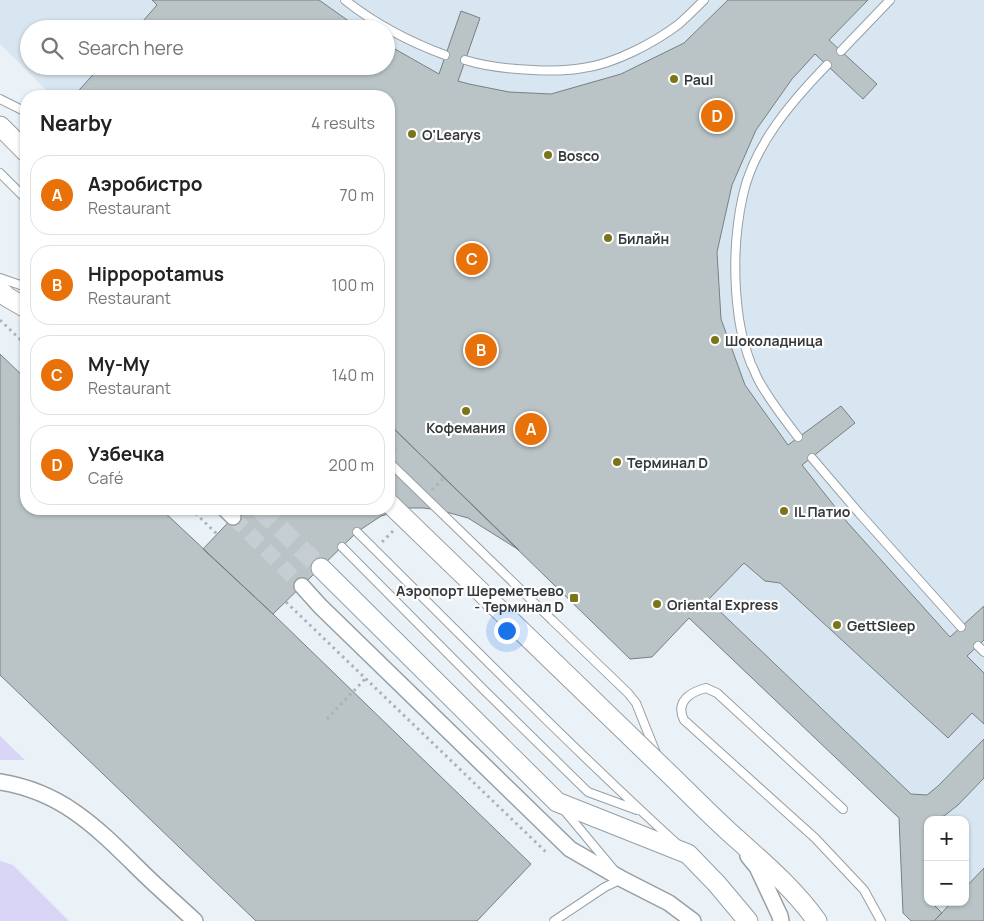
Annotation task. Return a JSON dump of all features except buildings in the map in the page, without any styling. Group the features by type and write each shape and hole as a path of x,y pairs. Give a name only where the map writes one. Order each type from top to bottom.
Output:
{"street":[{"path":"0,126 20,146"},
{"path":"3,294 20,304"},
{"path":"3,294 20,310"},
{"path":"395,508 724,828 780,878 817,921"},
{"path":"321,568 557,802 688,854 717,884 748,921"},
{"path":"302,586 327,613 570,849 669,903 693,921"},
{"path":"0,782 34,790 82,816 195,921"},
{"path":"724,828 757,867 781,921"},
{"path":"143,873 181,921"}],"lane":[{"path":"345,0 374,20"},
{"path":"465,60 479,65 513,69 554,71 584,68 622,57 652,41 679,24 704,0"},
{"path":"841,51 890,0"},
{"path":"395,31 445,55"},
{"path":"798,437 774,406 758,380 744,344 738,316 734,264 736,234 743,194 751,169 766,141 806,86 827,65"},
{"path":"0,99 20,109"},
{"path":"0,173 20,193"},
{"path":"0,278 20,285"},
{"path":"812,458 961,627"},
{"path":"395,468 628,694 636,703 662,767"},
{"path":"357,532 499,674 688,854"},
{"path":"342,547 588,792 642,812"},
{"path":"978,646 984,652"},
{"path":"843,809 717,693 706,688 701,689 694,692 682,703 680,709 684,720 814,838 864,890 881,921"},
{"path":"554,921 605,887 622,879 557,802"}],"path":[{"path":"0,320 20,339"},
{"path":"197,515 217,534"},
{"path":"286,602 547,853"},
{"path":"327,719 366,678"}],"shaded area":[{"path":"0,0 984,0 984,921 911,921 903,913 899,818 689,619 652,657 528,559 395,430 395,90 46,90 31,75 395,75 395,20 20,20 20,64 0,44"},
{"path":"0,736 25,760 0,760"},
{"path":"0,861 13,865 69,921 0,921"}],"tunnel":[{"path":"266,515 321,568"},
{"path":"233,517 302,586"}],"place":[{"name":"Paul","path":"674,79"},
{"name":"Узбечка","path":"717,116"},
{"name":"O'Learys","path":"412,134"},
{"name":"Bosco","path":"548,155"},
{"name":"Билайн","path":"608,238"},
{"name":"Му-Му","path":"472,259"},
{"name":"Шоколадница","path":"715,340"},
{"name":"Hippopotamus","path":"481,350"},
{"name":"Кофемания","path":"466,411"},
{"name":"Аэробистро","path":"531,429"},
{"name":"Терминал D","path":"617,462"},
{"name":"IL Патио","path":"784,511"},
{"name":"Аэропорт Шереметьево - Терминал D","path":"574,598"},
{"name":"Oriental Express","path":"657,604"},
{"name":"GettSleep","path":"837,625"}]}
